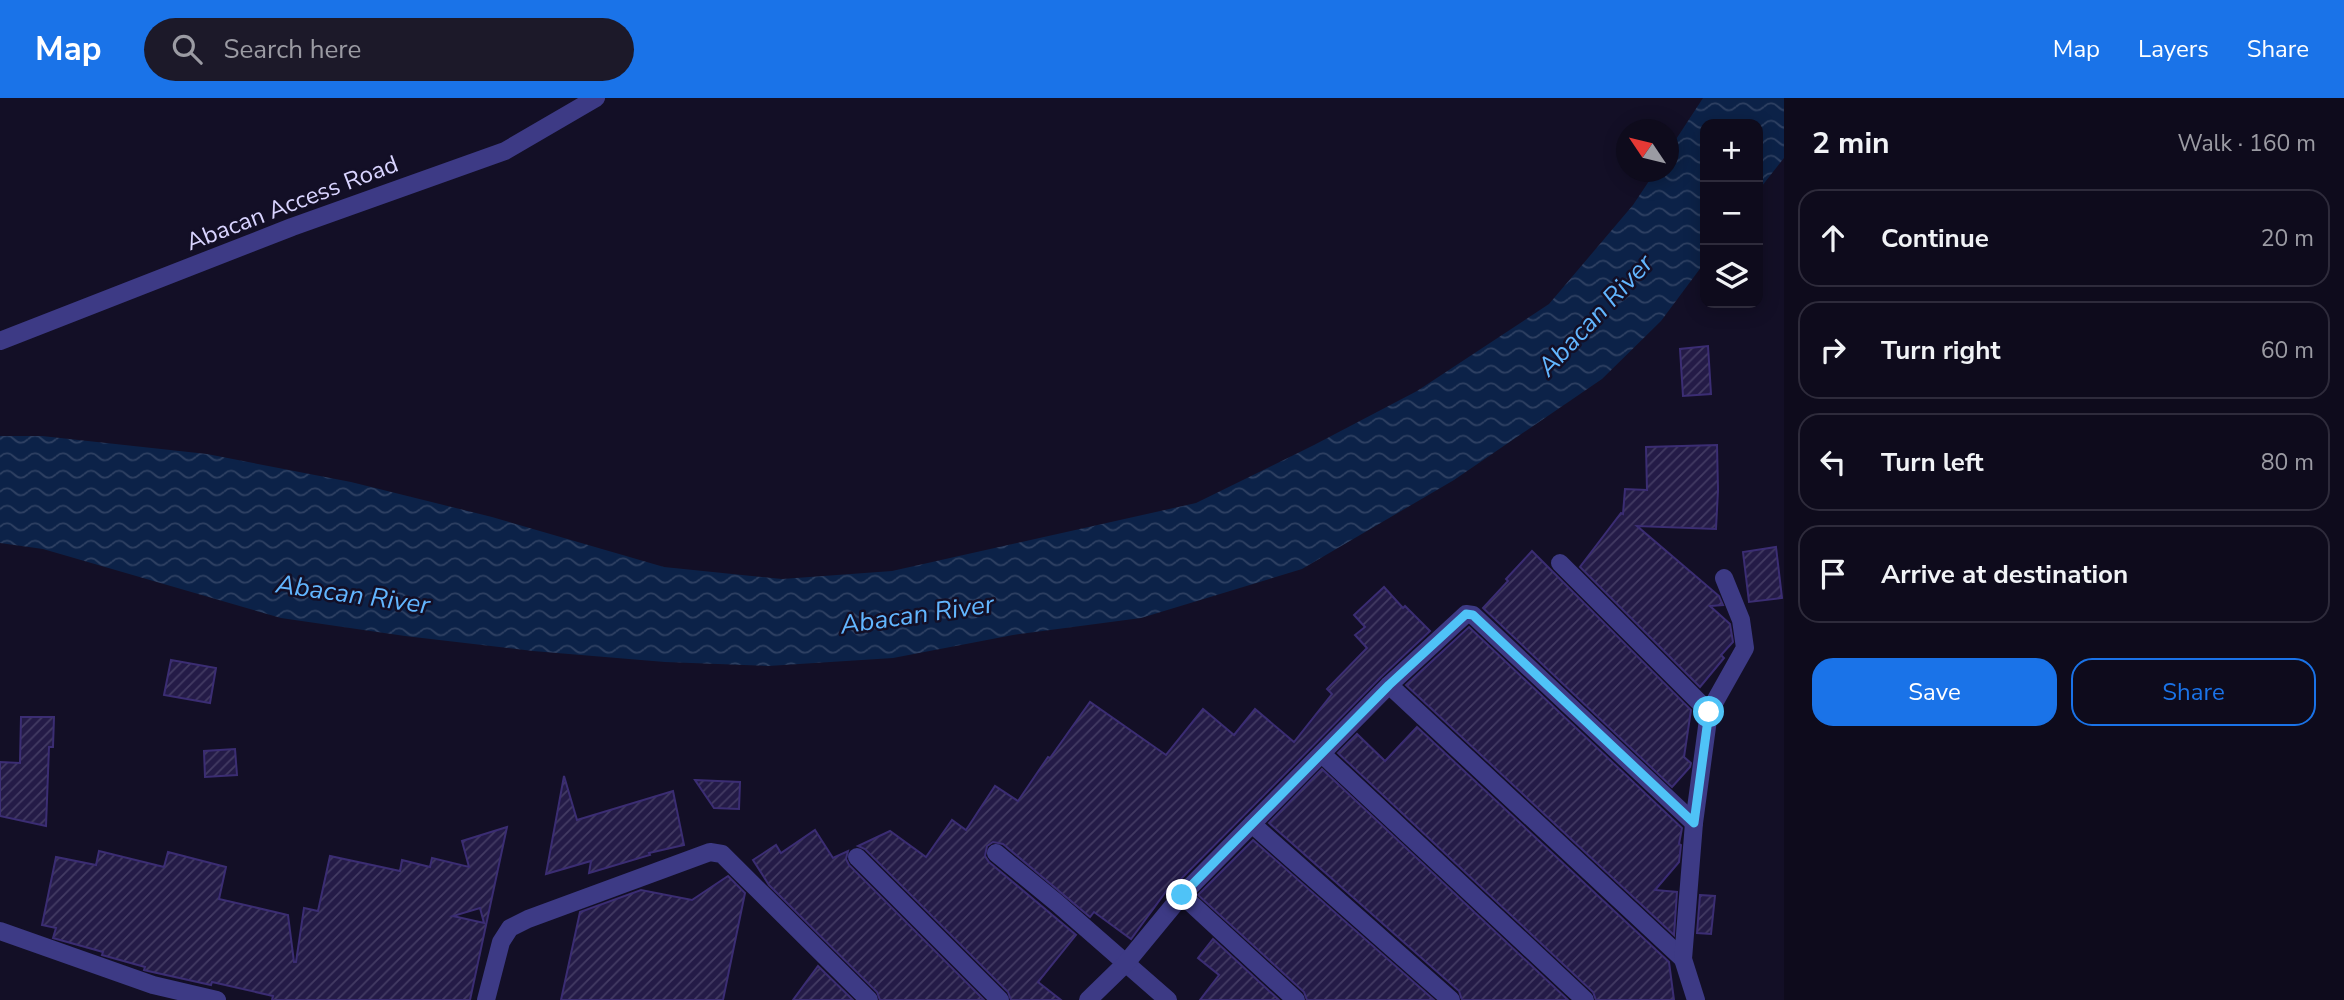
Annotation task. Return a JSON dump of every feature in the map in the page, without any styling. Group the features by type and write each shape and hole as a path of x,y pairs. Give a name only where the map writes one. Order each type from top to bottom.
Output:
{"street":[{"name":"Abacan Access Road","path":"0,341 292,227 505,150 596,98"},
{"path":"1560,563 1709,712"},
{"path":"1696,1000 1683,959 1694,823 1709,712 1745,648 1741,620 1724,578"},
{"path":"1088,1000 1126,963 1182,895 1389,685 1466,614 1473,615 1694,823"},
{"path":"1389,685 1683,959"},
{"path":"1322,754 1585,1000"},
{"path":"1252,824 1451,1000"},
{"path":"486,1000 501,942 510,928 710,852 722,854 869,1000"},
{"path":"996,853 1168,1000"},
{"path":"857,857 1000,1000"},
{"path":"1182,895 1296,1000"},
{"path":"0,931 153,985 217,1000"}],"water":[{"name":"Abacan River","path":"1703,98 1784,98 1784,158 1763,185 1763,119 1700,119 1700,269 1661,321 1602,379 1454,480 1302,569 1141,618 1013,635 893,658 768,666 665,662 533,651 281,618 43,549 0,543 0,436 42,436 207,454 351,482 492,517 664,567 782,579 892,571 1196,503 1417,391 1549,304 1633,205 1648,182 1679,182 1679,135"}],"building":[{"path":"1708,346 1711,394 1683,396 1680,349"},
{"path":"1717,445 1716,529 1637,526 1719,596 1723,605 1710,606 1730,624 1733,642 1721,655 1724,658 1700,687 1580,567 1621,513 1623,514 1625,489 1647,490 1646,447"},
{"path":"1776,547 1782,598 1749,602 1743,552"},
{"path":"1532,551 1691,710 1684,757 1691,763 1672,787 1483,608"},
{"path":"1384,587 1430,631 1176,884 1173,882 1131,939 1094,912 1090,917 1003,844 993,842 987,846 985,856 989,862 1076,935 1038,982 1061,1000 1011,1000 1008,992 865,849 858,846 890,831 926,857 952,820 966,830 995,786 1018,801 1090,702 1166,755 1203,709 1234,735 1255,709 1294,742 1332,694 1327,689 1367,648 1355,635 1365,627 1354,615"},
{"path":"1469,627 1682,828 1679,862 1655,890 1677,892 1674,935 1406,685"},
{"path":"171,660 216,668 210,703 164,695"},
{"path":"21,717 54,717 53,747 49,747 46,826 0,816 0,762 20,763"},
{"path":"1417,727 1669,962 1674,1000 1596,1000 1593,992 1338,753 1357,734 1385,761"},
{"path":"235,749 237,775 205,777 204,751"},
{"path":"1322,769 1568,1000 1462,1000 1459,991 1269,823"},
{"path":"564,776 577,820 673,791 684,845 649,853 650,855 589,873 591,861 546,874"},
{"path":"695,780 740,782 739,809 714,808"},
{"path":"507,827 470,1000 272,1000 273,996 144,970 145,967 102,955 103,952 53,938 56,928 42,925 56,857 96,865 99,851 164,867 168,852 226,867 219,899 288,915 296,962 304,908 318,911 330,856 400,871 402,860 430,867 432,858 469,867 462,841","holes":["480,908 484,923 453,916"]},
{"path":"815,830 833,858 848,851 846,859 849,865 984,1000 880,1000 877,992 769,885 753,860 776,845 781,853"},
{"path":"1253,840 1434,1000 1307,1000 1304,992 1198,895"},
{"path":"728,876 745,893 723,1000 561,1000 580,912 641,890 692,900"},
{"path":"1700,895 1715,896 1711,934 1697,933"},
{"path":"1213,939 1279,1000 1200,1000 1219,975 1198,958"},
{"path":"818,966 853,1000 793,1000"}],"route":[{"path":"1182,895 1389,685 1466,614 1473,615 1694,823 1709,712"}]}
